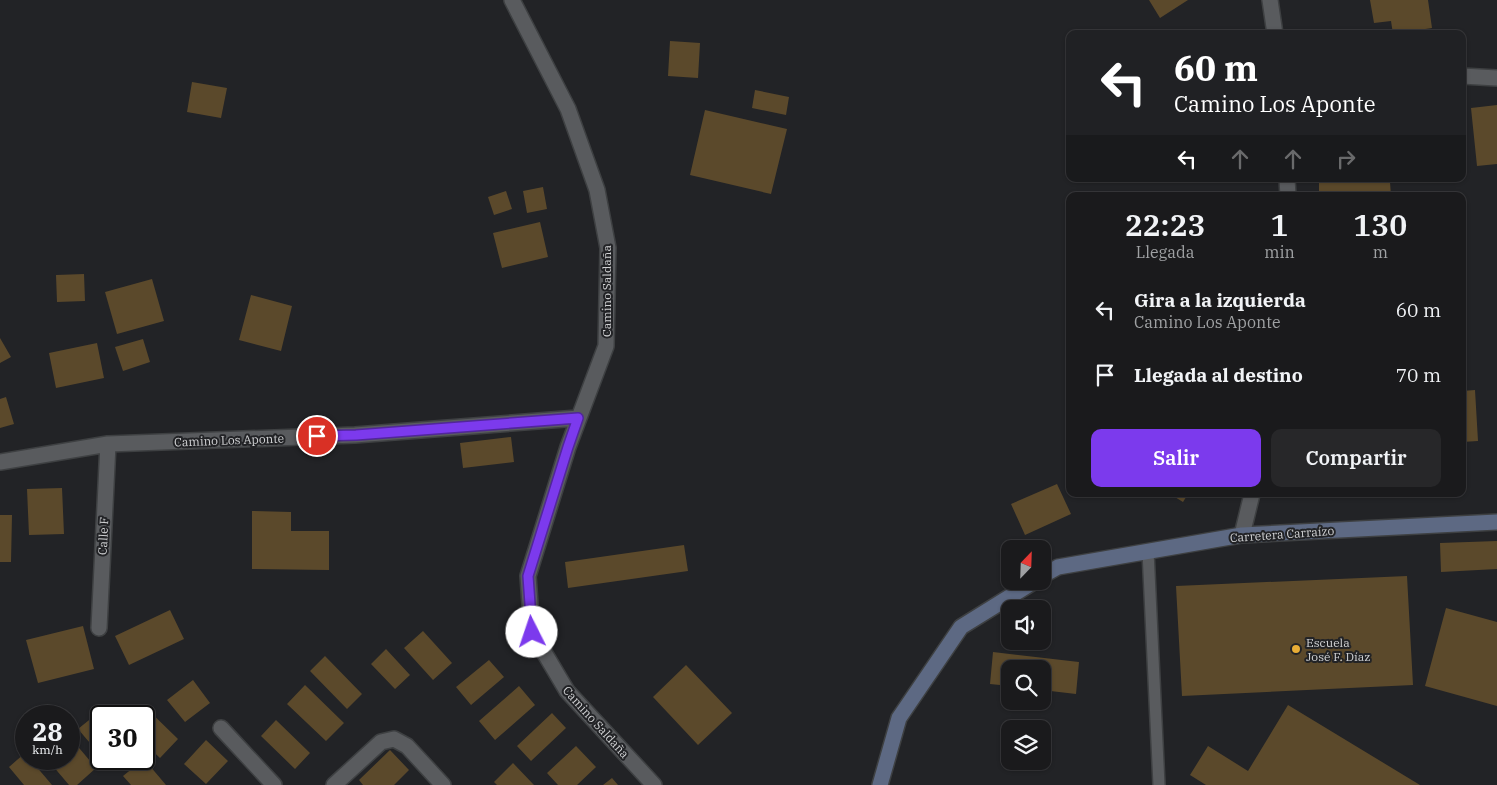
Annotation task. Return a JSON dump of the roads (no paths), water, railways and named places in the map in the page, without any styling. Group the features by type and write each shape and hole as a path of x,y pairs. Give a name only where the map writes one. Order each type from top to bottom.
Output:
{"street":[{"name":"Camino Saldaña","path":"512,0 568,109 596,190 608,248 606,346 568,447 528,576 532,632 567,691 654,785"},
{"path":"1270,0 1274,30"},
{"path":"1466,76 1497,78"},
{"name":"Camino Los Aponte","path":"0,462 108,444 356,435 578,418"},
{"name":"Calle F","path":"99,628 108,444"},
{"path":"1242,535 1251,497"},
{"name":"Carretera Carraízo","path":"1051,571 1058,567 1242,535 1497,522"},
{"path":"880,785 898,718 961,627 1021,590"},
{"path":"221,728 274,785"},
{"path":"334,785 381,742 394,738 407,746 443,785"}],"lane":[{"path":"1148,551 1159,785"}],"place":[{"name":"Escuela José F. Díaz","path":"1296,649"}]}
